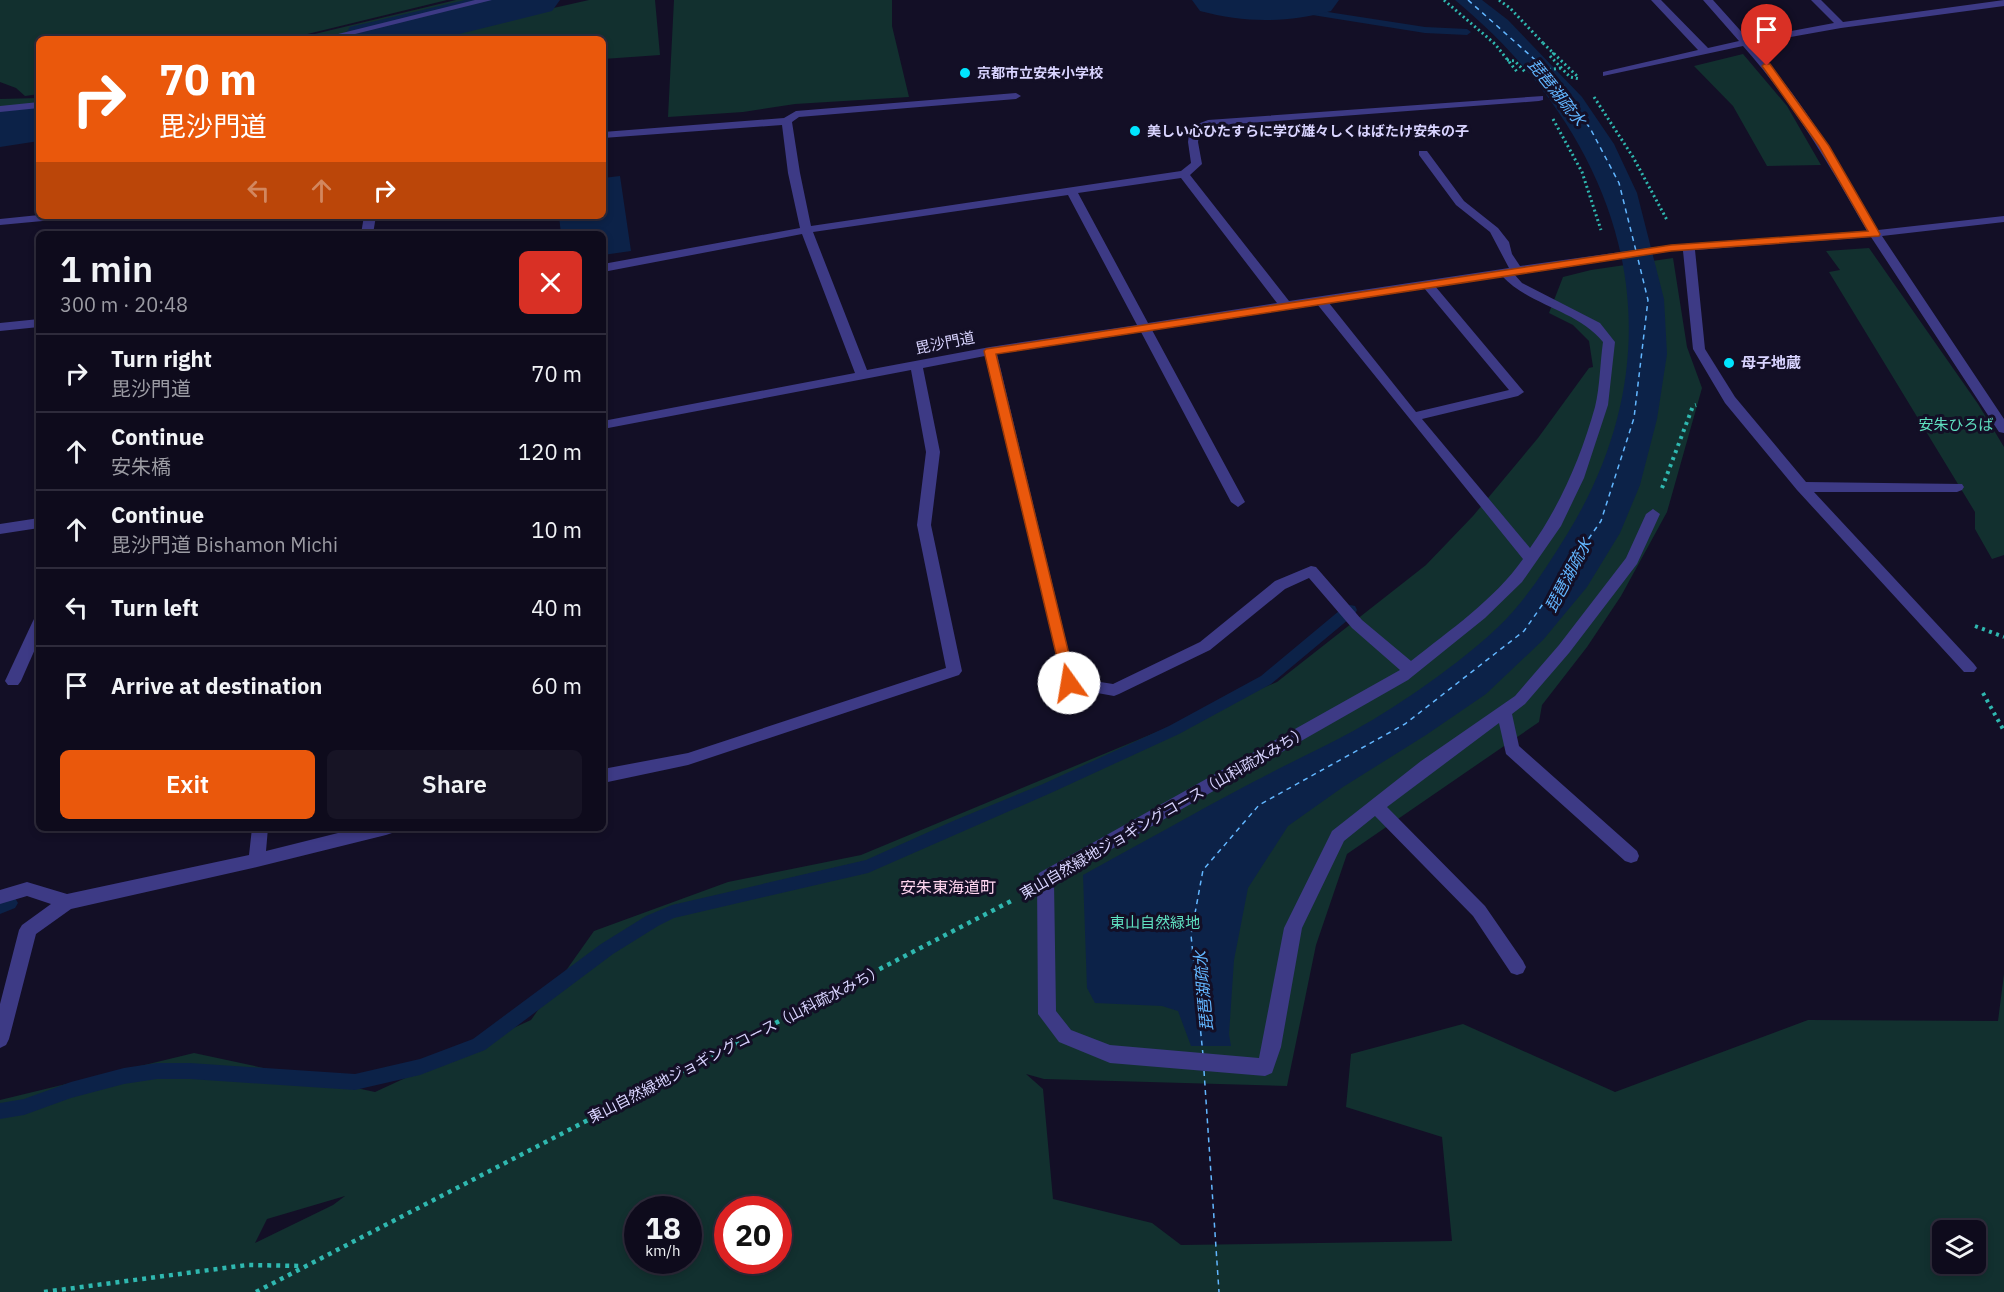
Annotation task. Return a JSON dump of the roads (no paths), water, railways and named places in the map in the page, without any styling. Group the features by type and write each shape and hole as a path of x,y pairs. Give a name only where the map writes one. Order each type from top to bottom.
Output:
{"street":[{"path":"336,36 487,0"},
{"path":"1656,0 1705,51"},
{"path":"1708,0 1777,78 1824,146 1875,234 1999,411 2004,429"},
{"path":"1816,0 1841,25"},
{"path":"1607,74 1746,42 1841,25 2004,3"},
{"path":"606,135 787,121 796,114 1016,96"},
{"path":"606,267 806,230 1184,174 1197,164 1193,142 1195,127 1208,123 1539,98"},
{"path":"0,109 36,105"},
{"path":"787,121 794,173 806,230 863,376"},
{"path":"1423,153 1460,203 1494,230 1503,242 1511,271"},
{"path":"1184,174 1286,306"},
{"path":"1072,192 1238,502"},
{"path":"0,222 36,219"},
{"name":"毘沙門道","path":"606,424 990,351 1615,255 1875,234 2004,219"},
{"path":"1680,248 1699,349 1730,400 1803,487 1969,668"},
{"name":"東山自然緑地ジョギングコース（山科疏水みち）","path":"1376,806 1338,836 1293,928 1272,1047 1265,1067 1110,1054 1065,1036 1047,1014 1045,878 1411,670 1480,614 1517,578 1556,522 1577,478 1602,405 1609,342 1596,326 1518,286 1511,271"},
{"path":"1413,417 1518,392 1427,284"},
{"path":"1322,301 1413,417 1530,558"},
{"path":"0,327 36,323"},
{"path":"990,351 1069,683 1114,690 1205,646 1280,585 1311,571 1357,624 1411,670"},
{"path":"606,775 688,759 954,671 924,525 933,452 916,365"},
{"path":"1803,487 1957,487"},
{"path":"1517,967 1479,911 1376,806 1520,700 1564,649 1632,560 1653,514"},
{"path":"0,529 36,523"},
{"path":"13,681 36,630"},
{"path":"1504,711 1512,749 1632,856"},
{"path":"256,860 260,831"},
{"path":"0,1039 28,930 66,902 374,831"},
{"path":"0,897 27,889 66,902"}],"water":[{"name":"琵琶湖疏水","path":"1455,0 1482,0 1508,20 1582,97 1614,144 1637,193 1664,299 1667,354 1657,419 1640,485 1620,533 1587,587 1543,640 1486,694 1343,787 1288,826 1248,888 1234,960 1229,1034 1231,1046 1191,1046 1178,1011 1162,1006 1095,1003 1087,988 1083,875 1232,793 1373,720 1429,683 1482,641 1526,596 1566,536 1603,463 1623,390 1629,318 1619,247 1596,180 1561,115 1513,55"},
{"path":"620,176 631,251 606,255 606,231 561,231 559,219 606,219 606,178"}],"waterway":[{"path":"383,36 533,0"},
{"path":"1219,0 1266,5 1312,0"},
{"path":"1289,6 1300,10 1425,30 1467,32"},
{"path":"0,129 36,123"},
{"path":"0,1111 24,1107 71,1090 124,1076 157,1071 190,1071 355,1082 420,1067 479,1045 607,949 652,921 672,912 868,866 958,825 1048,788 1174,730 1266,680 1350,610"},
{"path":"0,907 10,903"}],"place":[{"name":"京都市立安朱小学校","path":"965,73"},
{"name":"美しい心ひたすらに学び雄々しくはばたけ安朱の子","path":"1135,131"},
{"name":"母子地蔵","path":"1729,363"}],"district":[{"name":"安朱東海道町","path":"948,887"}],"park label":[{"name":"安朱ひろば","path":"1956,425"},
{"name":"東山自然緑地","path":"1155,923"}]}
